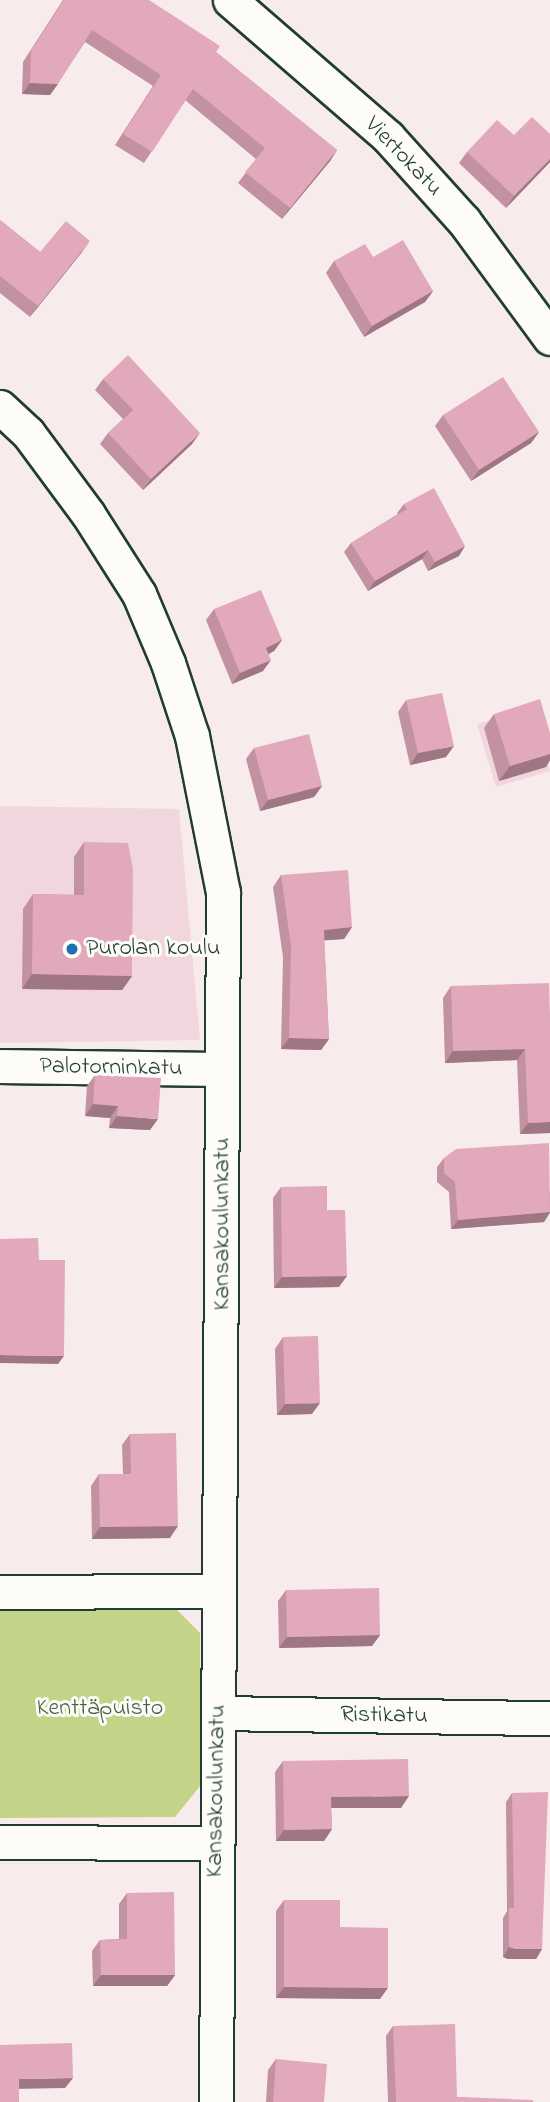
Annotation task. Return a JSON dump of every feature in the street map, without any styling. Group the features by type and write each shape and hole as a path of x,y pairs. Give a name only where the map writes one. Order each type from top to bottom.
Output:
{"street":[{"name":"Viertokatu","path":"230,0 388,137 464,221 550,338"},
{"name":"Kansakoulunkatu","path":"0,407 28,433 121,559 168,663 200,772 223,892 221,1069 224,1160 215,1843 216,2102"},
{"name":"Palotorninkatu","path":"0,1066 221,1069"},
{"path":"0,1592 218,1591"},
{"name":"Ristikatu","path":"218,1713 550,1718"},
{"path":"0,1842 215,1843"}],"shaded area":[{"path":"533,708 550,771 496,787 477,724"},
{"path":"0,806 179,809 200,1040 0,1043"}],"green space":[{"name":"Kenttäpuisto","path":"175,1608 200,1633 200,1786 175,1817 0,1818 0,1609"}],"building":[{"path":"64,0 149,0 220,46 216,52 337,150 290,208 245,172 265,148 193,89 152,152 123,134 161,75 92,30 58,84 30,83 31,51"},
{"path":"532,117 550,134 550,159 514,196 467,152 497,120 514,135"},
{"path":"0,220 40,252 66,221 90,241 38,306 0,276"},
{"path":"403,240 433,291 372,326 334,261 365,244 373,257"},
{"path":"128,355 200,433 151,479 108,433 133,410 103,379"},
{"path":"503,377 539,432 479,470 443,415"},
{"path":"434,488 465,546 435,562 428,550 375,581 351,543 407,509 404,504"},
{"path":"261,590 282,640 266,648 271,660 240,673 214,609"},
{"path":"442,693 454,746 418,753 406,700"},
{"path":"540,699 550,733 550,754 510,766 494,714"},
{"path":"309,734 322,786 268,800 254,748"},
{"name":"Purolan koulu","path":"84,842 128,843 133,869 132,976 32,974 33,894 84,895"},
{"path":"348,870 352,927 324,930 329,1039 289,1038 291,946 281,875"},
{"path":"549,983 550,1122 528,1123 525,1049 453,1051 451,986"},
{"path":"95,1075 161,1078 158,1119 117,1116 118,1106 93,1104"},
{"path":"549,1143 550,1212 458,1220 455,1182 444,1173 444,1158 456,1149"},
{"path":"327,1186 327,1210 345,1210 347,1276 282,1277 281,1187"},
{"path":"38,1238 39,1260 65,1260 64,1356 0,1355 0,1239"},
{"path":"318,1336 320,1403 285,1404 283,1337"},
{"path":"176,1433 178,1526 100,1527 99,1474 131,1474 130,1434"},
{"path":"379,1588 380,1635 287,1637 286,1590"},
{"path":"408,1759 409,1796 331,1797 332,1829 284,1830 283,1761"},
{"path":"548,1792 542,1949 515,1949 509,1947 509,1908 514,1908 512,1793"},
{"path":"174,1892 175,1975 101,1975 100,1940 127,1939 127,1893"},
{"path":"284,1900 340,1900 340,1927 388,1928 388,1988 284,1987"},
{"path":"455,2024 457,2097 533,2102 396,2102 393,2026"},
{"path":"72,2043 73,2078 19,2079 19,2102 0,2102 0,2045"},
{"path":"276,2059 327,2064 324,2102 273,2102"}],"place":[{"name":"Purolan koulu","path":"72,949"}]}
